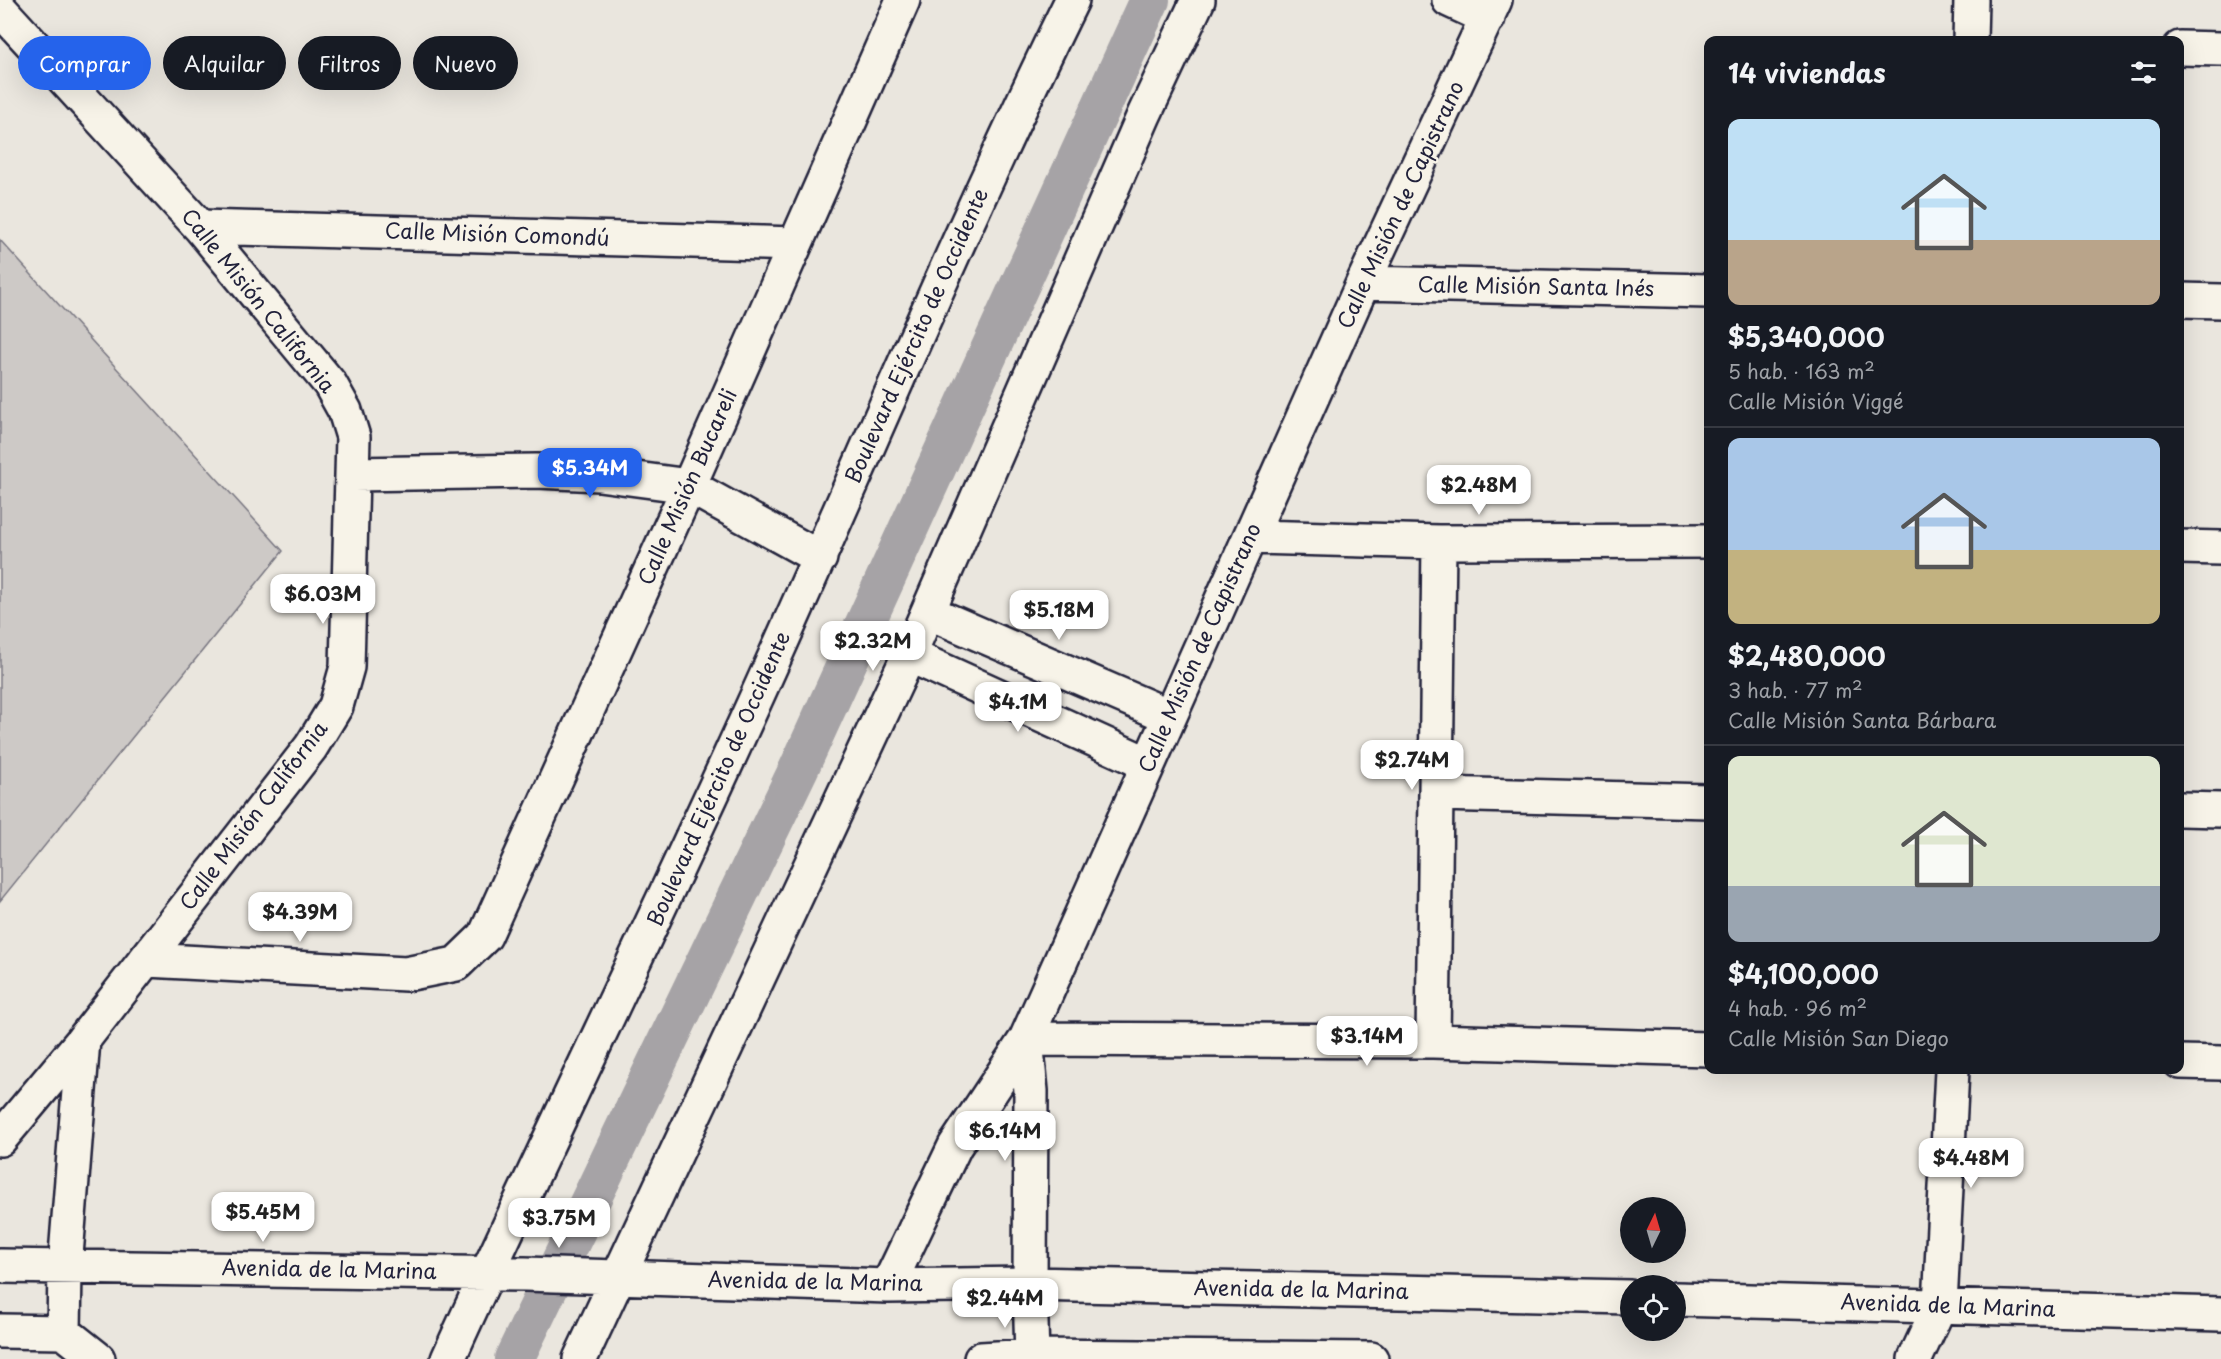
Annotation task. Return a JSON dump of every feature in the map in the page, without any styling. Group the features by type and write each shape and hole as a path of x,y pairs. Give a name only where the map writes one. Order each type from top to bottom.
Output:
{"street":[{"name":"Calle Misión Bucareli","path":"147,960 406,974 456,964 485,936 689,486 903,0"},
{"name":"Boulevard Ejército de Occidente","path":"448,1359 486,1273 660,912 820,558 1004,138 1072,0"},
{"path":"580,1359 604,1276 909,655 1139,125 1198,0"},
{"path":"1449,0 1491,9"},
{"path":"1970,36 1971,0"},
{"name":"Calle Misión California","path":"0,9 200,227 330,384 345,411 353,437 354,474 347,667 336,706 311,747 147,960 0,1139"},
{"name":"Calle Misión de Capistrano","path":"888,1286 955,1146 1026,1039 1364,284 1491,9"},
{"path":"2184,48 2221,49"},
{"name":"Calle Misión Comondú","path":"200,227 795,244"},
{"name":"Calle Misión Santa Inés","path":"1364,284 1704,291"},
{"path":"2184,300 2221,301"},
{"path":"354,474 537,471 599,474 689,486 820,558"},
{"path":"1250,537 1439,542 1704,541"},
{"path":"1433,1041 1438,794 1439,542"},
{"path":"2184,547 2221,548"},
{"path":"928,612 1169,716"},
{"path":"909,655 1148,764"},
{"path":"1438,794 1704,801"},
{"path":"2184,810 2221,810"},
{"path":"1031,1357 1031,1091 1026,1039 1433,1041 1704,1049"},
{"path":"64,1332 65,1268 83,1040"},
{"path":"2184,1062 2221,1063"},
{"path":"1915,1359 1940,1305 1952,1074"},
{"name":"Avenida de la Marina","path":"0,1266 486,1273 888,1286 1030,1284 1620,1298"},
{"name":"Avenida de la Marina","path":"1686,1299 2221,1314"},
{"path":"0,1331 64,1332 99,1359"},
{"path":"981,1359 1031,1357 1371,1359"}],"shaded area":[{"path":"0,240 283,551 0,901"}],"waterway":[{"path":"514,1359 799,768 1150,0"}]}
